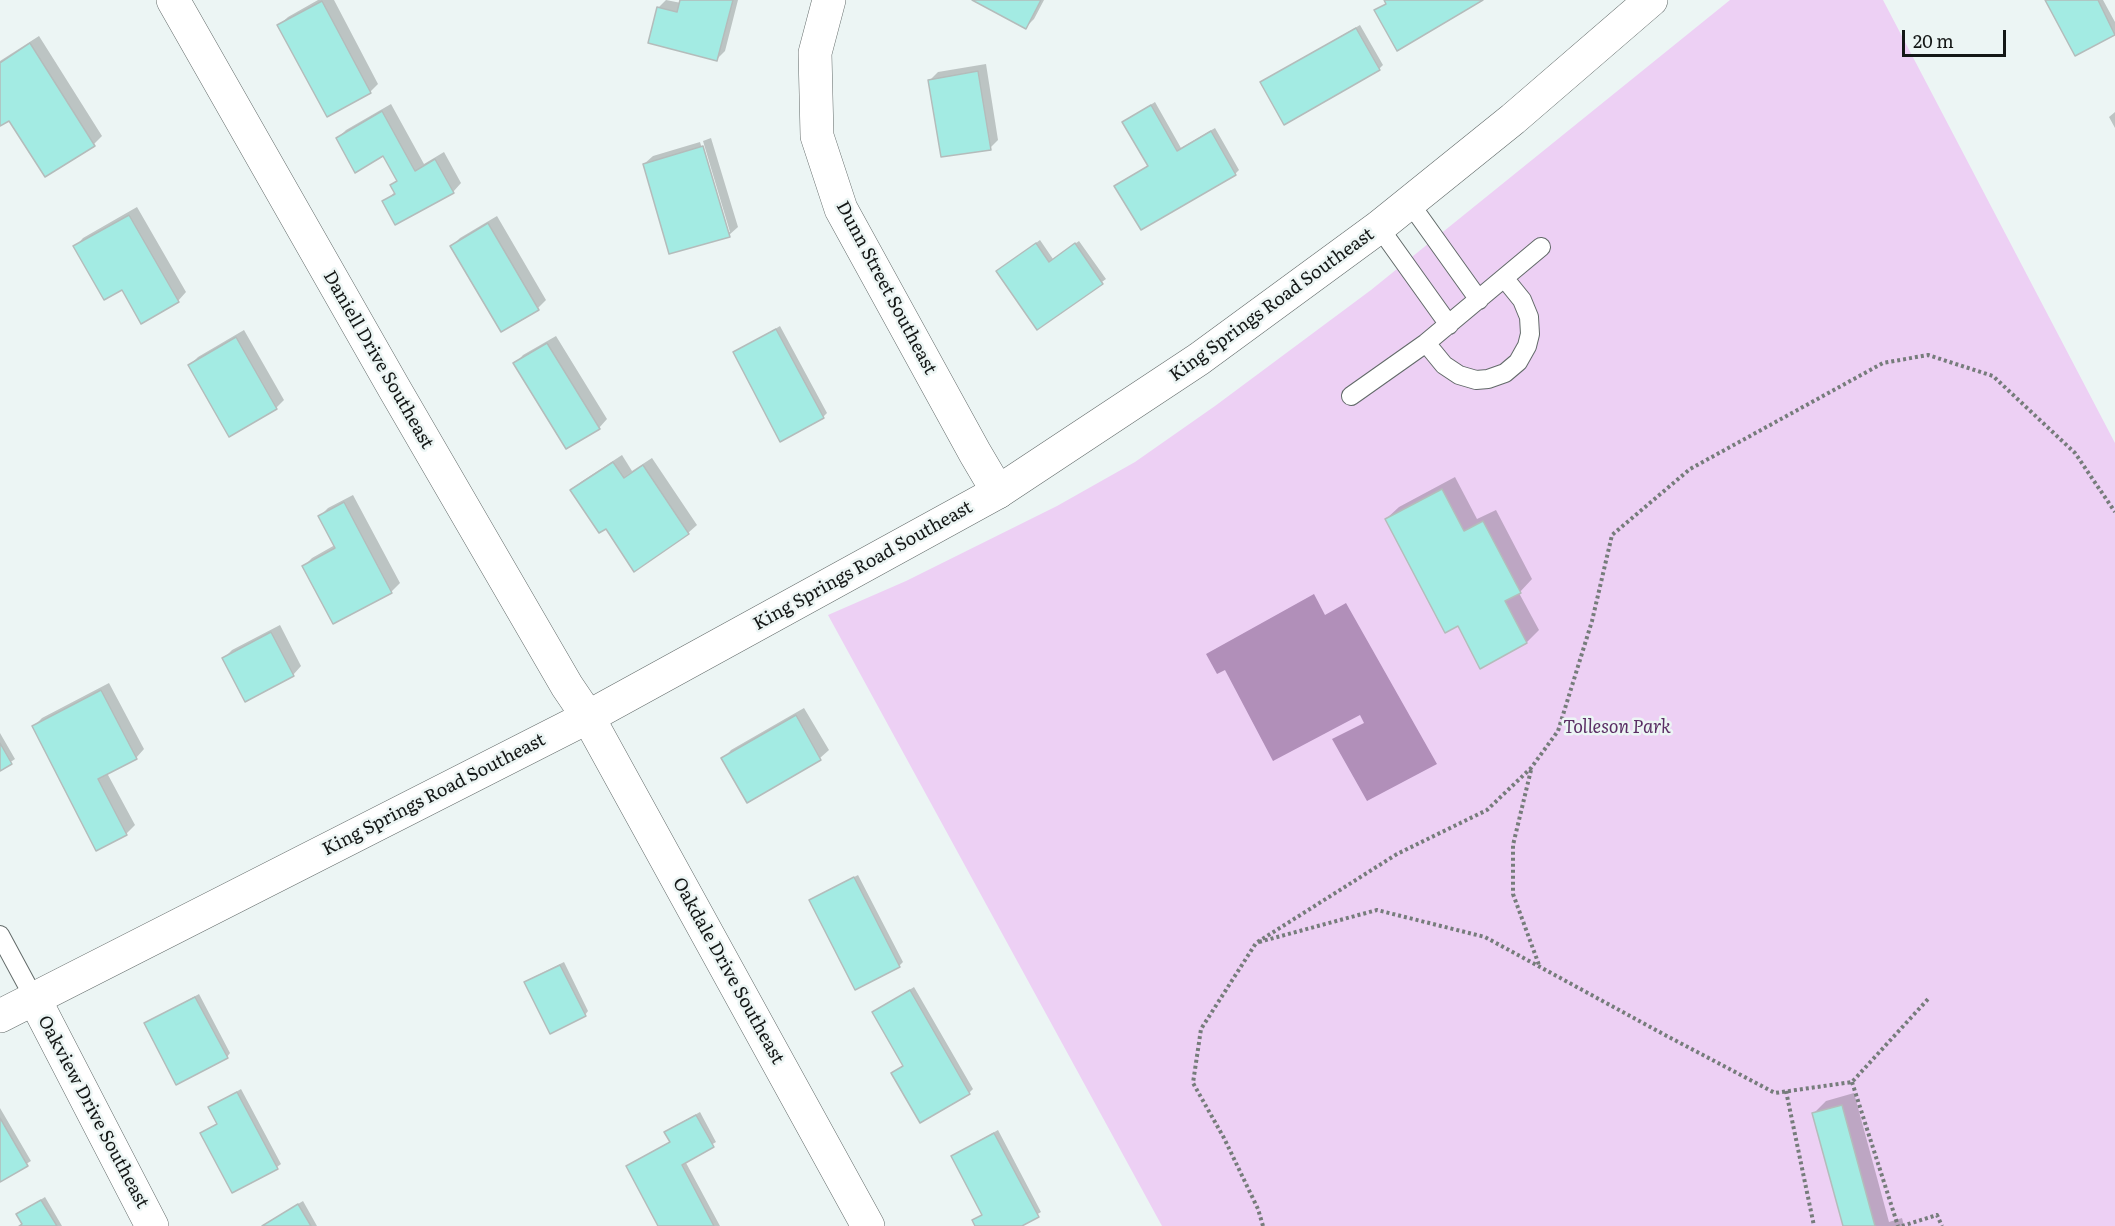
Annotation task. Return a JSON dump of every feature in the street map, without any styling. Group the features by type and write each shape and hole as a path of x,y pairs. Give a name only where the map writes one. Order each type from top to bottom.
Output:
{"street":[{"name":"Daniell Drive Southeast","path":"173,0 394,388 567,686 588,717"},
{"name":"Dunn Street Southeast","path":"829,0 815,53 817,136 841,209 998,492"},
{"name":"King Springs Road Southeast","path":"0,1016 588,717 998,492 1199,359 1379,227 1513,119 1651,0"},
{"name":"Oakdale Drive Southeast","path":"588,717 868,1226"},
{"name":"Oakview Drive Southeast","path":"34,998 152,1226"}],"lane":[{"path":"1409,202 1479,300"},
{"path":"1379,227 1449,325"},
{"path":"1351,396 1449,325 1541,247"},
{"path":"1426,343 1444,365 1459,375 1482,379 1505,373 1518,362 1527,346 1530,334 1529,317 1522,300 1505,279"},
{"path":"0,935 34,998"}],"path":[{"path":"1263,1226 1254,1199 1224,1138 1193,1083 1202,1029 1256,942 1396,854 1487,810 1532,768 1558,731 1592,621 1612,535 1690,469 1883,363 1929,355 1993,376 2075,453 2115,512"},
{"path":"1532,768 1513,844 1513,894 1539,966"},
{"path":"1256,942 1377,910 1485,937 1776,1093 1852,1082 1929,998"},
{"path":"1852,1082 1900,1226 1937,1215 1942,1226"},
{"path":"1786,1091 1814,1226"}],"green space":[{"name":"Tolleson Park","path":"1730,0 1883,0 2115,443 2115,1226 1162,1226 828,615 906,581 1057,506 1135,462 1215,406 1371,290"}],"shaded area":[{"path":"1314,594 1325,615 1346,603 1437,764 1367,801 1332,739 1364,723 1360,715 1273,761 1225,670 1217,674 1206,654"}],"building":[{"path":"680,0 733,0 717,61 648,43 657,7 677,12"},
{"path":"972,0 1041,0 1026,29"},
{"path":"1384,0 1483,0 1397,51 1374,10 1386,4"},
{"path":"2045,0 2098,0 2115,35 2075,56"},
{"path":"322,1 371,93 327,117 277,25"},
{"path":"1356,28 1380,70 1284,125 1260,82"},
{"path":"30,43 95,146 45,177 9,121 0,126 0,63"},
{"path":"978,71 991,150 941,157 928,80"},
{"path":"1151,105 1177,151 1211,131 1236,175 1141,230 1114,186 1148,166 1122,122"},
{"path":"382,111 415,171 435,159 454,193 395,225 382,201 395,194 390,185 397,181 383,156 355,173 336,138"},
{"path":"703,146 730,237 669,254 643,164"},
{"path":"129,215 179,302 141,324 122,290 104,300 73,246"},
{"path":"488,223 539,310 501,332 450,246"},
{"path":"1036,243 1049,262 1075,243 1103,284 1037,330 996,271"},
{"path":"776,329 824,418 780,442 733,352"},
{"path":"236,337 277,409 229,437 188,365"},
{"path":"547,343 600,429 566,449 513,363"},
{"path":"613,462 624,478 643,465 689,534 634,572 606,529 599,533 570,490"},
{"path":"1442,489 1464,531 1483,521 1521,593 1505,601 1527,643 1480,669 1458,626 1445,633 1385,519"},
{"path":"344,502 392,593 333,624 302,566 335,548 318,516"},
{"path":"271,632 294,676 245,702 222,658"},
{"path":"101,690 137,759 98,779 127,835 96,851 32,726"},
{"path":"796,715 821,760 747,803 721,758"},
{"path":"0,743 12,764 0,771"},
{"path":"854,877 900,967 855,990 809,900"},
{"path":"560,965 586,1016 550,1034 524,982"},
{"path":"910,990 970,1094 920,1123 891,1073 903,1066 872,1012"},
{"path":"195,997 228,1058 176,1085 144,1023"},
{"path":"237,1092 278,1169 232,1193 200,1133 217,1124 208,1107"},
{"path":"1842,1105 1875,1226 1843,1226 1812,1113"},
{"path":"696,1115 714,1147 682,1165 714,1226 658,1226 626,1166 670,1142 664,1132"},
{"path":"0,1118 28,1166 0,1182"},
{"path":"994,1133 1039,1217 1022,1226 975,1226 972,1220 982,1215 951,1156"},
{"path":"41,1200 57,1226 19,1226 22,1224 16,1214"},
{"path":"298,1204 311,1226 262,1226"}]}
